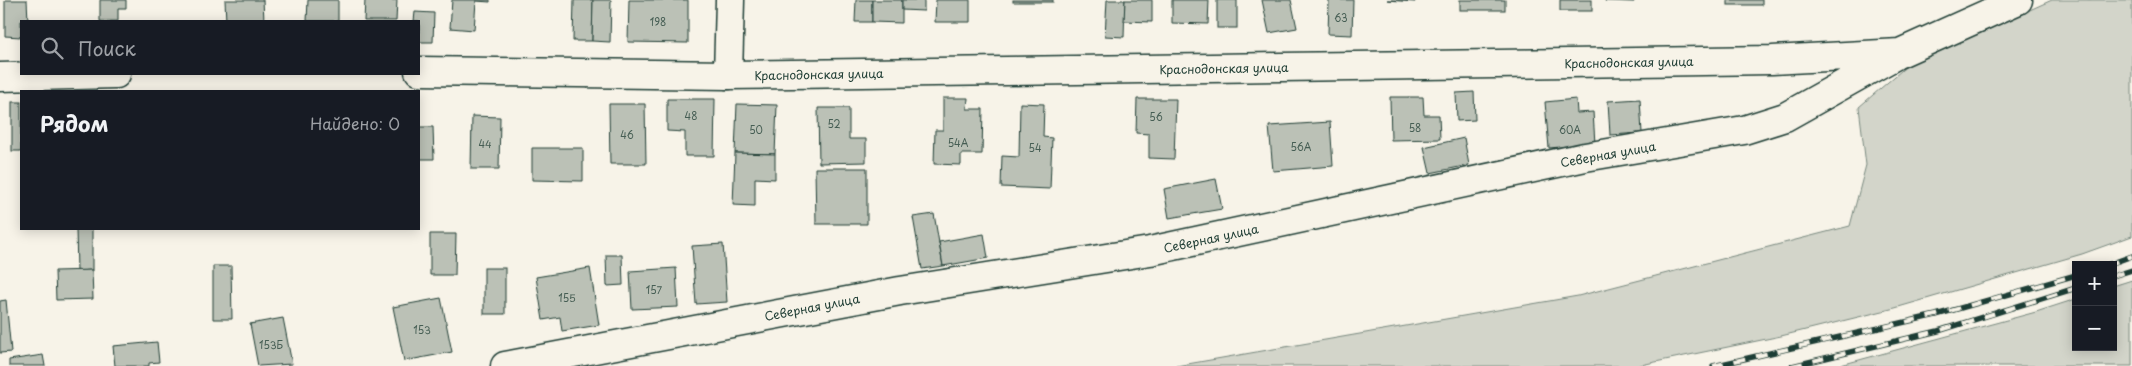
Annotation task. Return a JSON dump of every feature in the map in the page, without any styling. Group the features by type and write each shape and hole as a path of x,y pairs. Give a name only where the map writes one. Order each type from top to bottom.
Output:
{"street":[{"path":"728,75 730,0"},
{"name":"Краснодонская улица","path":"420,71 728,75 1762,60 1900,52 2018,0"},
{"name":"Северная улица","path":"505,366 900,291 1150,251 1585,157 1744,130 1785,117 1900,52"},
{"path":"0,77 77,75"}],"shaded area":[{"path":"2052,0 2132,0 2132,236 2082,254 1895,308 1781,336 1636,366 1176,366 1578,296 1850,226 1866,165 1859,107 1909,64"},
{"path":"2132,280 2132,366 1837,366 2036,312 2072,300 2072,351 2117,351 2117,285"}],"building":[{"path":"5,0 27,0 28,20 20,20 20,37 5,36"},
{"path":"100,0 126,0 126,8 118,8 118,20 100,20"},
{"path":"225,0 263,0 264,20 226,20"},
{"path":"308,0 338,0 338,20 307,20"},
{"path":"365,0 397,0 396,20 364,20"},
{"path":"452,0 490,0 490,2 476,1 474,30 450,28"},
{"path":"574,0 593,0 592,41 573,41"},
{"path":"593,0 611,0 610,42 592,41"},
{"path":"629,0 688,0 688,43 628,42"},
{"path":"856,0 872,0 872,22 855,22"},
{"path":"872,0 902,0 902,23 872,22"},
{"path":"902,0 924,0 924,11 902,10"},
{"path":"936,0 970,0 970,22 935,22"},
{"path":"1013,0 1053,0 1053,2 1013,2"},
{"path":"1107,0 1125,0 1124,37 1105,36"},
{"path":"1125,0 1152,0 1152,22 1124,21"},
{"path":"1172,0 1209,0 1208,24 1172,23"},
{"path":"1217,0 1237,0 1237,28 1217,28"},
{"path":"1262,0 1291,0 1297,28 1269,33"},
{"path":"1329,0 1353,0 1352,35 1328,34"},
{"path":"1387,0 1415,0 1415,2"},
{"path":"1460,0 1505,0 1505,10 1460,10"},
{"path":"1560,0 1592,0 1592,11 1560,11"},
{"path":"1634,0 1634,2 1605,1"},
{"path":"1728,0 1762,0 1762,5 1728,5"},
{"path":"415,12 434,13 433,42 420,42 420,20 414,20"},
{"path":"1474,92 1475,120 1457,121 1456,93"},
{"path":"1390,97 1423,97 1424,115 1439,115 1440,139 1391,140"},
{"path":"943,98 968,98 967,109 983,109 982,154 961,154 961,165 934,164 935,130 943,130"},
{"path":"667,99 715,99 714,156 685,156 685,132 667,131"},
{"path":"1137,99 1176,99 1174,159 1149,158 1149,134 1136,133"},
{"path":"1576,99 1577,113 1593,112 1595,144 1549,148 1545,102"},
{"path":"1640,99 1642,133 1610,135 1608,101"},
{"path":"12,102 20,102 20,151 12,151"},
{"path":"1020,103 1044,104 1043,137 1052,138 1050,189 1001,187 1002,156 1019,157"},
{"path":"609,104 645,104 646,164 610,164"},
{"path":"737,104 777,105 775,154 735,153"},
{"path":"818,108 849,108 849,139 866,139 866,162 819,163"},
{"path":"472,116 500,117 499,169 471,169"},
{"path":"1330,122 1333,166 1273,171 1269,126"},
{"path":"420,127 433,127 434,159 420,159"},
{"path":"1464,138 1469,165 1430,173 1424,147"},
{"path":"532,148 583,148 583,181 532,180"},
{"path":"735,153 775,154 775,179 755,178 755,206 733,205"},
{"path":"815,168 867,168 867,224 816,224"},
{"path":"1216,179 1222,209 1169,218 1164,189"},
{"path":"934,214 943,266 922,269 913,217"},
{"path":"76,230 92,230 92,270 77,271"},
{"path":"430,234 456,234 455,275 430,275"},
{"path":"984,234 988,258 943,266 939,242"},
{"path":"723,244 727,302 696,304 692,246"},
{"path":"606,255 622,255 623,285 607,286"},
{"path":"213,266 231,266 232,319 213,319"},
{"path":"484,268 505,268 505,314 484,314"},
{"path":"590,268 599,325 562,331 560,317 543,320 536,277"},
{"path":"676,268 678,307 632,309 630,271"},
{"path":"92,270 93,299 56,300 55,271"},
{"path":"441,298 452,352 404,361 393,307"},
{"path":"6,300 11,352 0,353 0,301"},
{"path":"283,318 292,364 258,366 250,324"},
{"path":"157,342 159,362 149,363 149,366 115,366 113,346"},
{"path":"43,355 45,366 9,366 9,360"}],"railway":[{"path":"2117,261 2132,256"},
{"path":"2117,275 2132,270"},
{"path":"1713,366 1936,315 2072,276"},
{"path":"1792,366 1938,331 2072,289"}]}
